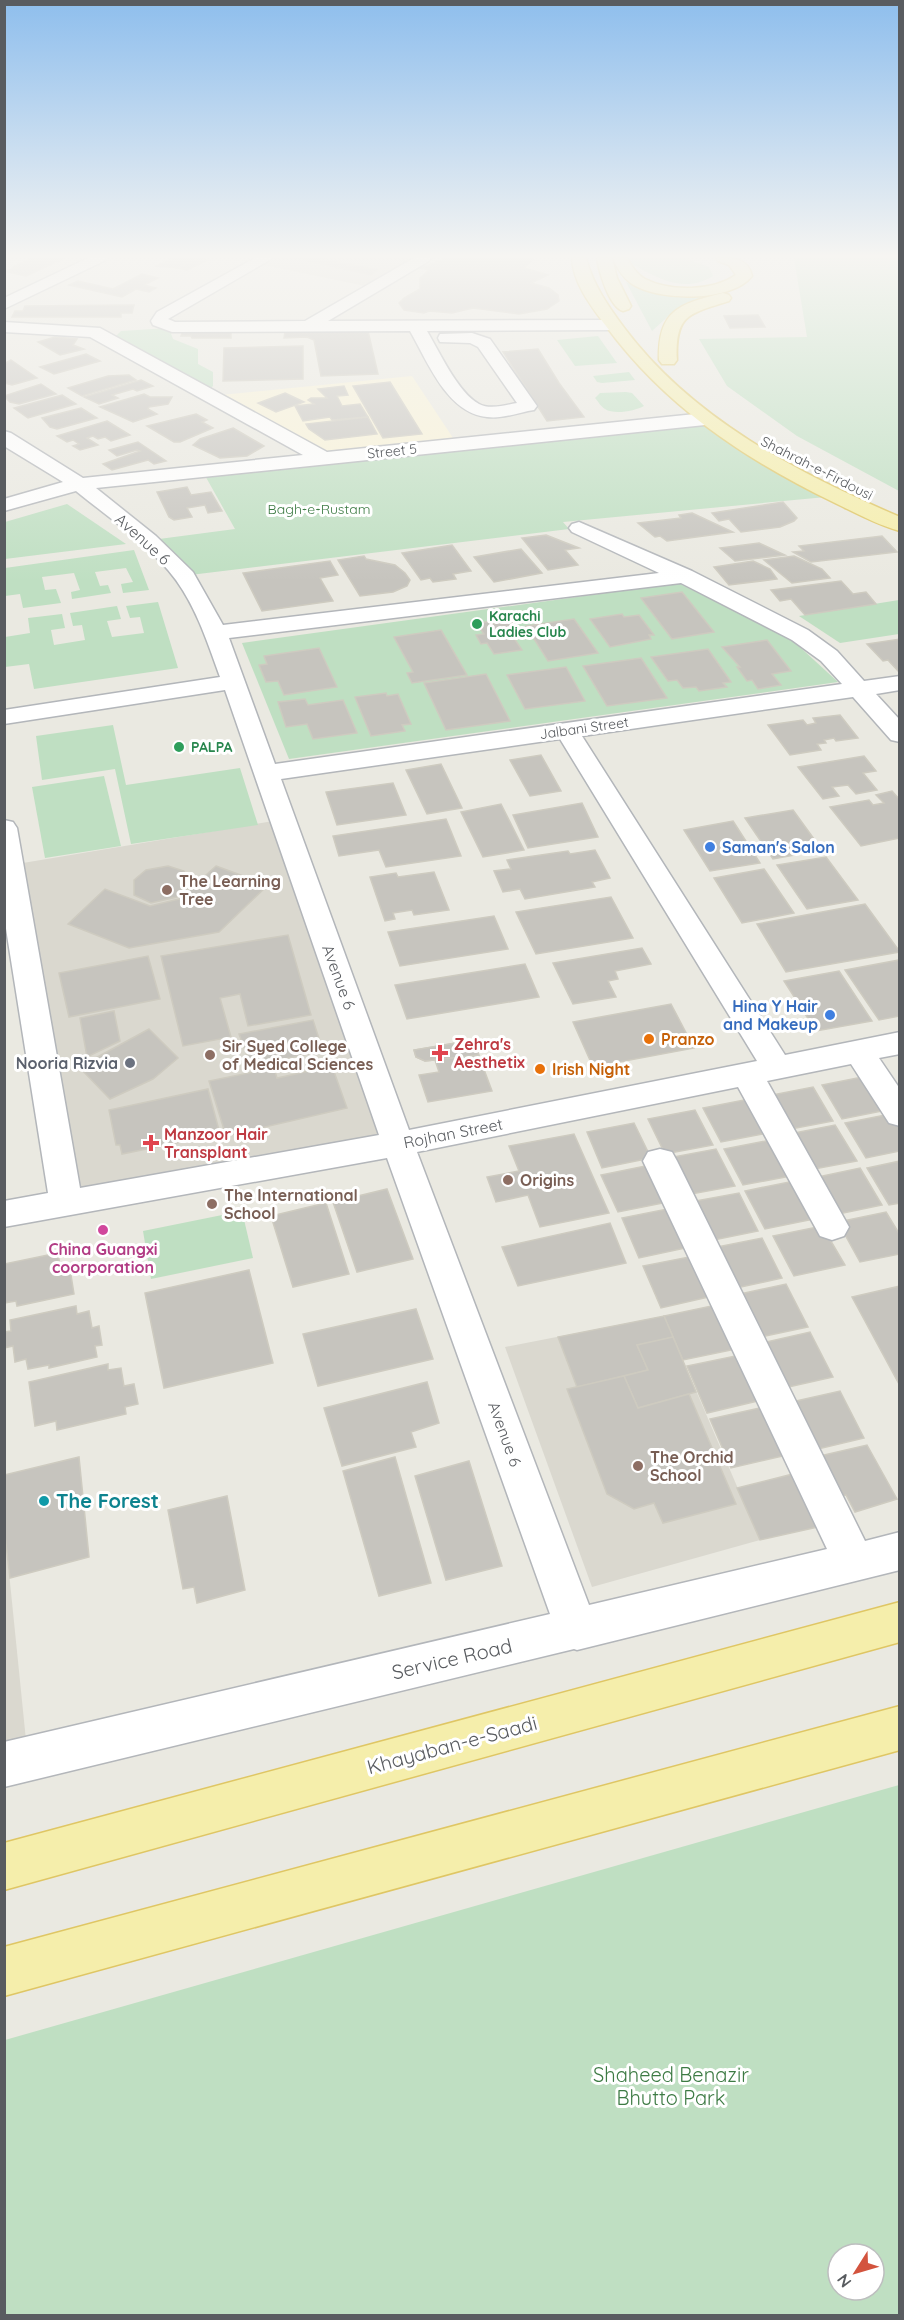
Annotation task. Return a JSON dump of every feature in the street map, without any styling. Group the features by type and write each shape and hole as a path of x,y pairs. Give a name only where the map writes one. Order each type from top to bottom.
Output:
{"main road":[{"name":"Shahrah-e-Firdousi","path":"644,366 675,396 705,419 803,480 900,525"},
{"name":"Shahrah-e-Firdousi","path":"673,366 691,388 724,417 799,461 900,508"},
{"name":"Khayaban-e-Saadi","path":"4,1867 900,1622"},
{"path":"4,1972 900,1728"}],"street":[{"path":"156,366 323,458"},
{"path":"439,366 453,389 472,408 486,412 498,412 528,406 500,366"},
{"name":"Street 5","path":"4,506 79,484 705,419"},
{"name":"Avenue 6","path":"4,437 79,484 149,540 185,577 216,633 399,1144 577,1630"},
{"path":"579,528 684,576 800,635 829,656 900,735"},
{"path":"216,633 684,576"},
{"path":"4,717 233,682"},
{"name":"Jalbani Street","path":"268,773 900,683"},
{"path":"567,731 762,1070 832,1227"},
{"path":"4,828 66,1203"},
{"name":"Rojhan Street","path":"4,1214 399,1144 900,1042"},
{"path":"859,1051 900,1115"},
{"path":"660,1161 854,1562"},
{"name":"Service Road","path":"4,1765 577,1630 900,1551"}],"shaded area":[{"path":"412,376 457,444 326,458 211,396"},
{"name":"Sir Syed College of Medical Sciences","path":"291,818 408,1139 66,1203 11,865"},
{"name":"The Orchid School","path":"664,1316 760,1540 592,1587 505,1347"},
{"path":"4,1523 28,1760 4,1765"}],"green space":[{"path":"168,366 202,366 213,372 213,386 210,389"},
{"path":"715,366 899,366 899,491 797,436 727,386"},
{"path":"629,372 635,380 602,383 597,382 593,376"},
{"path":"600,393 632,393 644,406 630,411 614,412 604,408 595,398"},
{"name":"Bagh-e-Rustam","path":"705,419 837,496 563,522 569,529 190,575 159,539 235,529 203,472"},
{"path":"67,504 126,544 5,559 5,522"},
{"path":"134,550 149,590 123,593 121,584 133,582 126,568 95,572 100,586 108,585 111,593 72,599 71,592 80,590 74,573 42,577 45,590 56,589 61,603 23,608 20,594 5,596 5,568"},
{"path":"678,583 790,638 838,682 289,759 242,643"},
{"path":"899,600 899,634 840,643 799,616"},
{"path":"158,602 178,668 34,689 29,664 5,667 5,637 30,633 28,618 62,614 65,628 51,630 54,645 85,640 82,625 73,626 70,613 117,606 121,619 107,621 112,637 144,633 140,617 130,618 126,606"},
{"path":"113,725 126,785 240,768 258,825 131,844 115,769 42,780 36,736"},
{"path":"104,776 121,846 45,858 32,787"},
{"path":"242,1211 253,1258 151,1279 143,1231"},
{"name":"Shaheed Benazir Bhutto Park","path":"899,1785 899,2315 5,2315 5,2040"}],"building":[{"path":"4,366 20,366 37,378 12,385 4,383"},
{"path":"43,366 81,366 54,374 40,367"},
{"path":"223,366 303,366 303,379 223,381"},
{"path":"319,366 376,366 378,374 321,376"},
{"path":"512,366 549,366 584,417 547,421"},
{"path":"129,375 136,380 82,396 68,388 108,376"},
{"path":"141,380 153,386 112,395 118,398 99,404 84,397"},
{"path":"390,382 422,434 383,438 353,386"},
{"path":"41,384 56,394 19,404 10,402 4,396"},
{"path":"344,386 348,395 337,396 342,406 360,404 368,417 332,420 330,417 303,421 295,406 314,404 308,400 311,398 327,398 318,389"},
{"path":"285,393 304,402 276,412 258,403"},
{"path":"144,394 150,397 172,397 168,404 149,407 148,409 157,414 133,422 100,407"},
{"path":"62,395 76,404 28,418 14,408"},
{"path":"81,408 97,418 57,429 50,427 42,418"},
{"path":"196,414 207,420 202,422 213,428 180,442 174,442 147,426"},
{"path":"368,417 377,434 325,440 309,429 306,424"},
{"path":"107,421 130,435 111,441 105,437 98,439 93,436 87,438 98,445 80,450 73,446 79,444 73,440 67,442 57,436"},
{"path":"233,428 264,446 247,456 220,458 193,445 200,439"},
{"path":"138,442 166,461 154,464 148,460 112,470 103,464 140,451 117,456 109,450"},
{"path":"187,487 191,495 211,492 222,511 208,513 205,505 187,508 192,517 174,520 169,517 157,492"},
{"path":"783,502 797,518 780,527 741,532 729,519 719,521 712,513"},
{"path":"692,513 733,532 667,541 660,536 655,537 638,523 681,518 679,515"},
{"path":"546,535 579,548 565,550 578,565 548,570 522,538"},
{"path":"882,536 897,552 811,562 793,552 804,551 799,546"},
{"path":"759,543 785,555 735,561 720,548"},
{"path":"452,545 471,571 453,574 456,579 433,582 430,578 421,580 402,553"},
{"path":"521,549 542,573 494,582 474,557"},
{"path":"364,556 366,559 395,565 410,580 407,586 393,592 360,596 338,560"},
{"path":"794,556 822,569 830,578 792,583 764,560"},
{"path":"330,561 338,575 320,578 333,601 262,611 243,573"},
{"path":"753,561 770,569 777,579 729,585 714,567"},
{"path":"841,581 853,594 866,592 876,604 805,615 791,599 780,601 771,590"},
{"path":"682,592 714,632 672,639 641,598"},
{"path":"622,614 624,617 639,615 654,635 649,635 651,639 610,647 590,619"},
{"path":"574,619 598,653 548,661 526,626"},
{"path":"490,621 492,624 511,621 517,631 506,632 508,636 512,635 522,650 494,654 487,643 481,644 476,635 484,634 477,624"},
{"path":"441,630 467,675 412,683 407,673 413,672 394,637"},
{"path":"900,639 900,672 888,660 883,661 867,644"},
{"path":"767,640 791,671 772,674 781,685 758,689 752,680 747,681 737,667 740,667 722,647"},
{"path":"319,648 337,687 284,695 278,681 266,682 259,665 267,664 264,656"},
{"path":"708,649 731,682 723,683 727,687 699,691 696,687 683,688 677,680 668,681 651,657"},
{"path":"641,658 667,698 607,706 583,666"},
{"path":"566,667 585,701 525,709 507,675"},
{"path":"486,674 510,721 446,730 424,683"},
{"path":"386,693 387,696 398,694 411,724 402,725 405,731 371,736 355,697"},
{"path":"305,699 308,705 343,700 357,733 313,739 307,724 286,727 278,702"},
{"path":"840,715 858,738 824,740 826,743 817,744 821,750 790,755 768,725 803,720 807,725 816,723 813,718"},
{"path":"541,755 561,791 530,796 510,760"},
{"path":"864,756 876,771 863,773 877,790 856,794 848,785 832,787 839,796 823,799 798,767"},
{"path":"441,764 462,808 427,814 406,770"},
{"path":"393,783 406,815 337,825 326,792"},
{"path":"892,791 900,800 900,838 861,846 830,807 869,800 873,805 884,803 876,795"},
{"path":"582,803 598,837 528,848 513,815"},
{"path":"501,804 524,850 483,857 461,812"},
{"path":"793,810 822,850 773,859 745,818"},
{"path":"446,819 461,856 386,867 379,850 339,856 333,836"},
{"path":"733,821 760,863 710,871 684,830"},
{"path":"595,850 610,878 592,882 595,887 525,899 520,889 503,892 494,871 511,869 507,860 568,851 570,854"},
{"path":"826,857 858,900 807,909 777,865"},
{"path":"168,866 184,871 190,886 177,897 151,903 134,895 134,880 146,870"},
{"path":"216,866 268,885 219,932 129,948 68,924 105,889 150,906 179,899"},
{"path":"764,869 794,913 742,923 714,878"},
{"path":"434,872 449,910 414,915 412,910 393,913 395,919 385,921 370,877 396,873 398,877"},
{"path":"611,897 633,938 536,954 516,912"},
{"path":"865,904 900,952 786,972 757,924"},
{"path":"494,916 508,949 400,966 388,932"},
{"path":"288,935 311,1015 248,1026 240,994 220,998 231,1037 183,1046 161,956"},
{"path":"642,948 651,964 615,971 618,979 608,981 616,997 573,1004 553,963"},
{"path":"148,956 160,999 69,1017 59,973"},
{"path":"899,960 900,1016 879,1020 845,970"},
{"path":"525,964 539,997 407,1019 395,985"},
{"path":"839,971 872,1021 816,1031 784,981"},
{"path":"671,1004 694,1048 593,1067 573,1022"},
{"path":"114,1011 120,1041 87,1057 80,1018"},
{"path":"313,1020 323,1051 251,1066 239,1034"},
{"name":"Nooria Rizvia","path":"149,1029 178,1058 153,1079 110,1099 79,1067"},
{"name":"Zehra's Aesthetix","path":"473,1040 492,1091 428,1102 419,1075 439,1072 435,1060 425,1061 416,1057 414,1050"},
{"name":"Zehra's Aesthetix","path":"473,1040 479,1055 425,1061 416,1057 414,1050"},
{"path":"332,1066 347,1108 226,1136 209,1081 274,1068 277,1078"},
{"path":"867,1076 887,1110 842,1119 822,1085"},
{"path":"813,1087 833,1121 786,1130 767,1096"},
{"path":"208,1089 220,1134 122,1154 120,1145 116,1145 109,1110"},
{"path":"749,1099 768,1133 721,1142 703,1108"},
{"path":"695,1110 713,1145 665,1154 648,1119"},
{"path":"890,1114 900,1129 900,1151 866,1158 845,1123"},
{"path":"634,1123 651,1158 602,1168 587,1132"},
{"path":"835,1125 857,1161 809,1170 789,1134"},
{"path":"574,1134 609,1213 540,1227 528,1195 496,1202 487,1177 519,1171 509,1146"},
{"path":"771,1140 791,1176 743,1185 724,1149"},
{"path":"716,1149 735,1186 686,1195 668,1158"},
{"path":"900,1161 900,1203 889,1205 867,1168"},
{"path":"650,1165 668,1202 618,1212 601,1175"},
{"path":"860,1168 882,1205 834,1215 813,1178"},
{"path":"794,1181 814,1219 765,1229 745,1191"},
{"path":"387,1189 413,1259 357,1272 333,1202"},
{"path":"739,1193 758,1231 709,1241 690,1202"},
{"path":"326,1203 349,1274 293,1287 271,1216"},
{"path":"672,1208 690,1247 639,1258 622,1218"},
{"path":"886,1212 900,1235 900,1254 860,1262 838,1222"},
{"path":"610,1223 626,1263 518,1286 502,1247"},
{"path":"822,1226 845,1265 794,1276 773,1236"},
{"path":"762,1238 782,1278 732,1289 712,1248"},
{"path":"58,1253 61,1271 70,1269 74,1294 17,1306 16,1301 4,1303 4,1264"},
{"path":"694,1256 713,1296 661,1308 643,1266"},
{"path":"249,1270 273,1363 164,1388 145,1293"},
{"path":"786,1284 808,1327 756,1338 735,1295"},
{"path":"900,1286 900,1384 899,1384 852,1297"},
{"path":"716,1305 736,1349 683,1360 664,1316"},
{"path":"76,1306 77,1314 89,1311 92,1328 99,1326 102,1345 95,1346 97,1357 49,1368 49,1365 28,1369 26,1359 15,1362 13,1346 4,1348 4,1332 11,1331 10,1320"},
{"path":"416,1309 433,1359 318,1386 303,1334"},
{"path":"664,1316 673,1337 637,1345 648,1370 577,1387 558,1337"},
{"path":"810,1332 833,1377 780,1389 758,1344"},
{"path":"673,1337 696,1392 638,1408 624,1376 648,1370 637,1345"},
{"path":"740,1355 762,1400 707,1413 687,1366"},
{"path":"108,1364 108,1370 121,1368 124,1386 134,1384 138,1404 125,1407 126,1414 57,1430 56,1421 35,1426 29,1382"},
{"path":"624,1376 638,1408 689,1394 736,1504 663,1523 654,1503 634,1509 607,1494 567,1389"},
{"path":"427,1382 439,1423 411,1432 416,1447 342,1466 324,1408"},
{"path":"840,1391 864,1438 810,1451 787,1403"},
{"path":"764,1407 787,1455 731,1468 710,1419"},
{"path":"867,1445 897,1499 855,1512 846,1495 830,1498 811,1458"},
{"name":"The Forest","path":"79,1457 89,1557 10,1578 4,1527 4,1475"},
{"path":"395,1457 431,1583 379,1596 343,1471"},
{"path":"469,1461 502,1566 446,1580 415,1476"},
{"path":"793,1474 818,1527 760,1540 737,1488"},
{"path":"227,1496 245,1590 197,1603 194,1587 183,1589 168,1510"}],"place":[{"name":"Karachi Ladies Club","path":"477,624"},
{"name":"PALPA","path":"179,747"},
{"name":"Saman's Salon","path":"710,847"},
{"name":"The Learning Tree","path":"167,890"},
{"name":"Hina Y Hair and Makeup","path":"830,1015"},
{"name":"Pranzo","path":"649,1039"},
{"name":"Zehra's Aesthetix","path":"440,1053"},
{"name":"Sir Syed College of Medical Sciences","path":"210,1055"},
{"name":"Nooria Rizvia","path":"130,1063"},
{"name":"Irish Night","path":"540,1069"},
{"name":"Manzoor Hair Transplant","path":"151,1143"},
{"name":"Origins","path":"508,1180"},
{"name":"The International School","path":"212,1204"},
{"name":"China Guangxi coorporation","path":"103,1230"},
{"name":"The Orchid School","path":"638,1466"},
{"name":"The Forest","path":"44,1501"}]}
